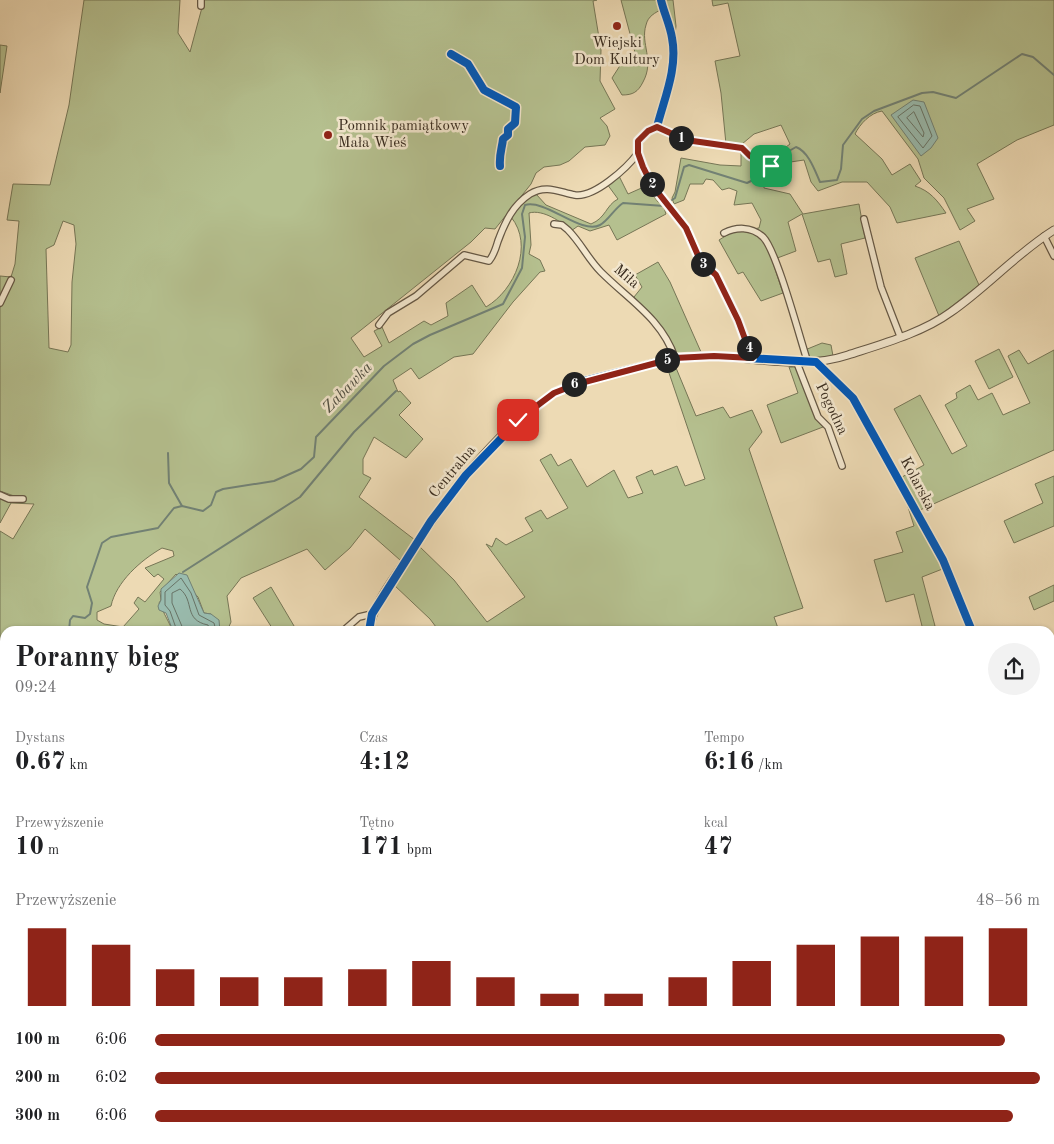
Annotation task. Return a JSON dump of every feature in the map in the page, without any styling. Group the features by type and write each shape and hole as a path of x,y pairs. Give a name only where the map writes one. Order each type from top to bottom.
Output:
{"street":[{"path":"661,0 672,39 673,60 670,84 662,103 657,127 641,136 638,141 638,153 652,185 686,228 700,260 716,275 738,320 752,358"},
{"path":"657,127 686,140 742,148 762,163 771,166 788,164"},
{"path":"379,325 388,313 416,296 464,255 489,261 494,254 509,214 532,192 548,188 576,195 585,194 618,175 638,153"},
{"path":"864,219 881,287 900,336"},
{"name":"Miła","path":"554,224 562,225 568,230 601,272 650,315 671,348 675,358"},
{"path":"724,233 734,228 744,228 756,232 766,240 781,278 808,363"},
{"name":"Centralna","path":"370,626 372,614 436,515 466,475 518,420 554,393 573,384 675,358 714,356 808,363 843,356 900,336 952,312 1044,236 1054,230"},
{"path":"1044,236 1054,256"},
{"path":"0,303 11,280"},
{"name":"Kolarska","path":"816,362 853,398 943,560 970,626"},
{"name":"Pogodna","path":"797,363 818,417 828,427 842,466"},
{"path":"0,495 23,499"},
{"path":"349,626 359,617 372,614"}],"green space":[{"path":"84,0 180,0 178,33 190,52 204,0 597,0 593,1 601,50 600,81 615,109 600,118 607,126 610,136 605,145 585,147 569,161 560,165 544,167 536,173 531,184 495,229 485,228 471,242 351,338 364,357 382,346 374,331 382,327 389,343 424,321 431,325 448,316 446,303 472,285 486,307 505,290 518,266 521,240 518,228 511,217 526,199 536,194 546,205 591,224 600,218 618,199 607,184 619,176 628,194 646,186 658,202 662,202 666,214 617,240 609,225 590,231 578,226 571,231 557,220 546,215 534,212 529,213 531,245 529,254 540,260 545,271 540,272 513,302 473,354 454,357 419,379 411,368 393,380 398,392 400,391 411,403 399,415 423,439 406,458 374,437 363,459 363,474 371,478 359,497 415,540 400,560 365,529 350,548 325,570 307,549 241,578 227,596 231,622 229,626 217,626 211,614 204,613 198,597 176,574 160,592 161,600 159,603 170,626 124,626 139,609 134,603 138,597 145,602 164,579 158,574 154,577 145,568 174,556 173,551 162,548 130,573 118,589 111,606 97,612 97,620 104,624 117,626 0,626 0,531 13,539 34,504 11,503 17,497 0,491 0,276 11,277 15,264 19,221 7,220 13,184 50,185 69,105","holes":["63,221 74,225 76,244 72,282 71,345 68,352 49,348 46,249 54,245"]},
{"path":"621,0 673,0 676,26 675,35 668,14 662,9 650,17 645,32 648,59 646,74 637,91 632,94 622,95 612,78 621,64 637,60"},
{"path":"712,0 1054,0 1054,125 1017,140 977,164 994,199 967,209 975,221 960,230 944,198 924,178 918,159 882,111 873,114 860,126 855,134 882,159 892,175 910,164 921,181 915,186 925,190 946,213 897,223 890,207 867,182 842,182 818,191 811,182 804,160 777,164 765,163 790,144 781,125 754,134 742,144 726,144 721,93 715,61 740,56 728,3 713,6"},
{"path":"0,45 7,46 0,93"},
{"path":"741,150 751,160 770,168 764,174 764,188 790,194 803,214 859,204 865,238 841,244 847,274 835,277 830,259 818,262 802,214 788,222 796,251 772,260 783,293 761,301 743,272 738,274 719,240 732,232 759,228 761,220 752,203 734,205 737,191 729,188 722,190 713,180 706,179 703,184 690,184 684,200 674,204 672,198 675,192 681,158 720,165 741,166"},
{"path":"959,241 979,285 939,316 915,258"},
{"path":"658,262 670,282 701,352 675,354 651,315 634,297 642,287 635,275"},
{"path":"822,343 831,345 833,356 808,359 805,350"},
{"path":"999,349 1013,377 989,389 975,361"},
{"path":"1019,350 1028,364 1054,350 1054,450 920,510 902,477 924,465 894,409 920,395 952,454 967,446 945,405 957,398 956,393 970,385 978,400 992,393 1003,415 1030,403 1008,356"},
{"path":"674,363 696,416 723,407 730,418 752,410 762,432 749,449 803,608 774,617 777,626 435,626 394,585 419,546 454,580 487,622 525,597 486,544 492,547 496,538 506,545 533,531 525,518 541,510 547,519 568,508 540,460 551,454 558,466 571,459 587,487 614,470 628,498 643,493 636,477 652,470 654,475 677,466 685,486 705,479 666,364"},
{"path":"789,367 796,367 816,418 823,427 781,443 767,405 798,393"},
{"path":"1054,476 1054,526 1014,543 1004,521 1043,503 1035,484"},
{"path":"903,491 945,568 922,577 935,626 922,626 914,594 886,602 874,560 903,552 896,532 914,526"},
{"path":"0,498 11,503 0,523"},
{"path":"1054,585 1054,601 1034,610 1029,597"},
{"path":"271,587 294,626 271,626 253,598"}],"water":[{"path":"913,100 924,102 938,138 931,148 921,156 891,115"},
{"path":"179,573 187,575 204,613 211,614 219,620 220,626 171,626 166,613 159,610 161,589"}],"waterway":[{"name":"Zabawka","path":"770,162 796,147 801,149 808,157 820,182 837,180 841,169 843,145 862,119 874,111 922,93 933,92 956,98 1022,54 1033,57 1054,75"},
{"name":"Zabawka","path":"669,202 675,198 684,167 689,165 747,183 753,180 764,167"},
{"name":"Zabawka","path":"69,626 73,616 85,618 90,614 92,603 87,587 102,543 111,537 158,528 174,508 182,506 203,511 211,505 216,492 223,489 274,481 301,469 314,457 316,437 384,366 413,344 430,335 503,304 522,268 525,237 522,214 525,205 543,207 573,221 592,227 603,223 623,203 664,206"},
{"path":"183,572 300,497 354,432 396,391"},
{"path":"168,453 169,483 182,506"}],"cycle path":[{"path":"661,0 672,38 672,72 657,127 648,131 638,141 638,153 652,185 686,228 700,261 716,275 738,320 752,358"},
{"path":"451,54 468,64 484,90 516,107 515,123 508,129 508,135 503,139 500,166"},
{"path":"370,626 372,614 431,521 466,475 519,420 554,393 573,384 675,358 714,356 816,362 853,398 943,560 970,626"}],"place":[{"name":"Wiejski Dom Kultury","path":"617,26"},
{"name":"Pomnik pamiątkowy Mała Wieś","path":"328,135"}],"route":[{"path":"518,420 554,393 573,384 675,358 714,356 752,358 738,320 716,275 700,260 686,228 652,185 638,153 638,141 641,136 657,127 686,140 742,148 750,156 771,166"}]}
